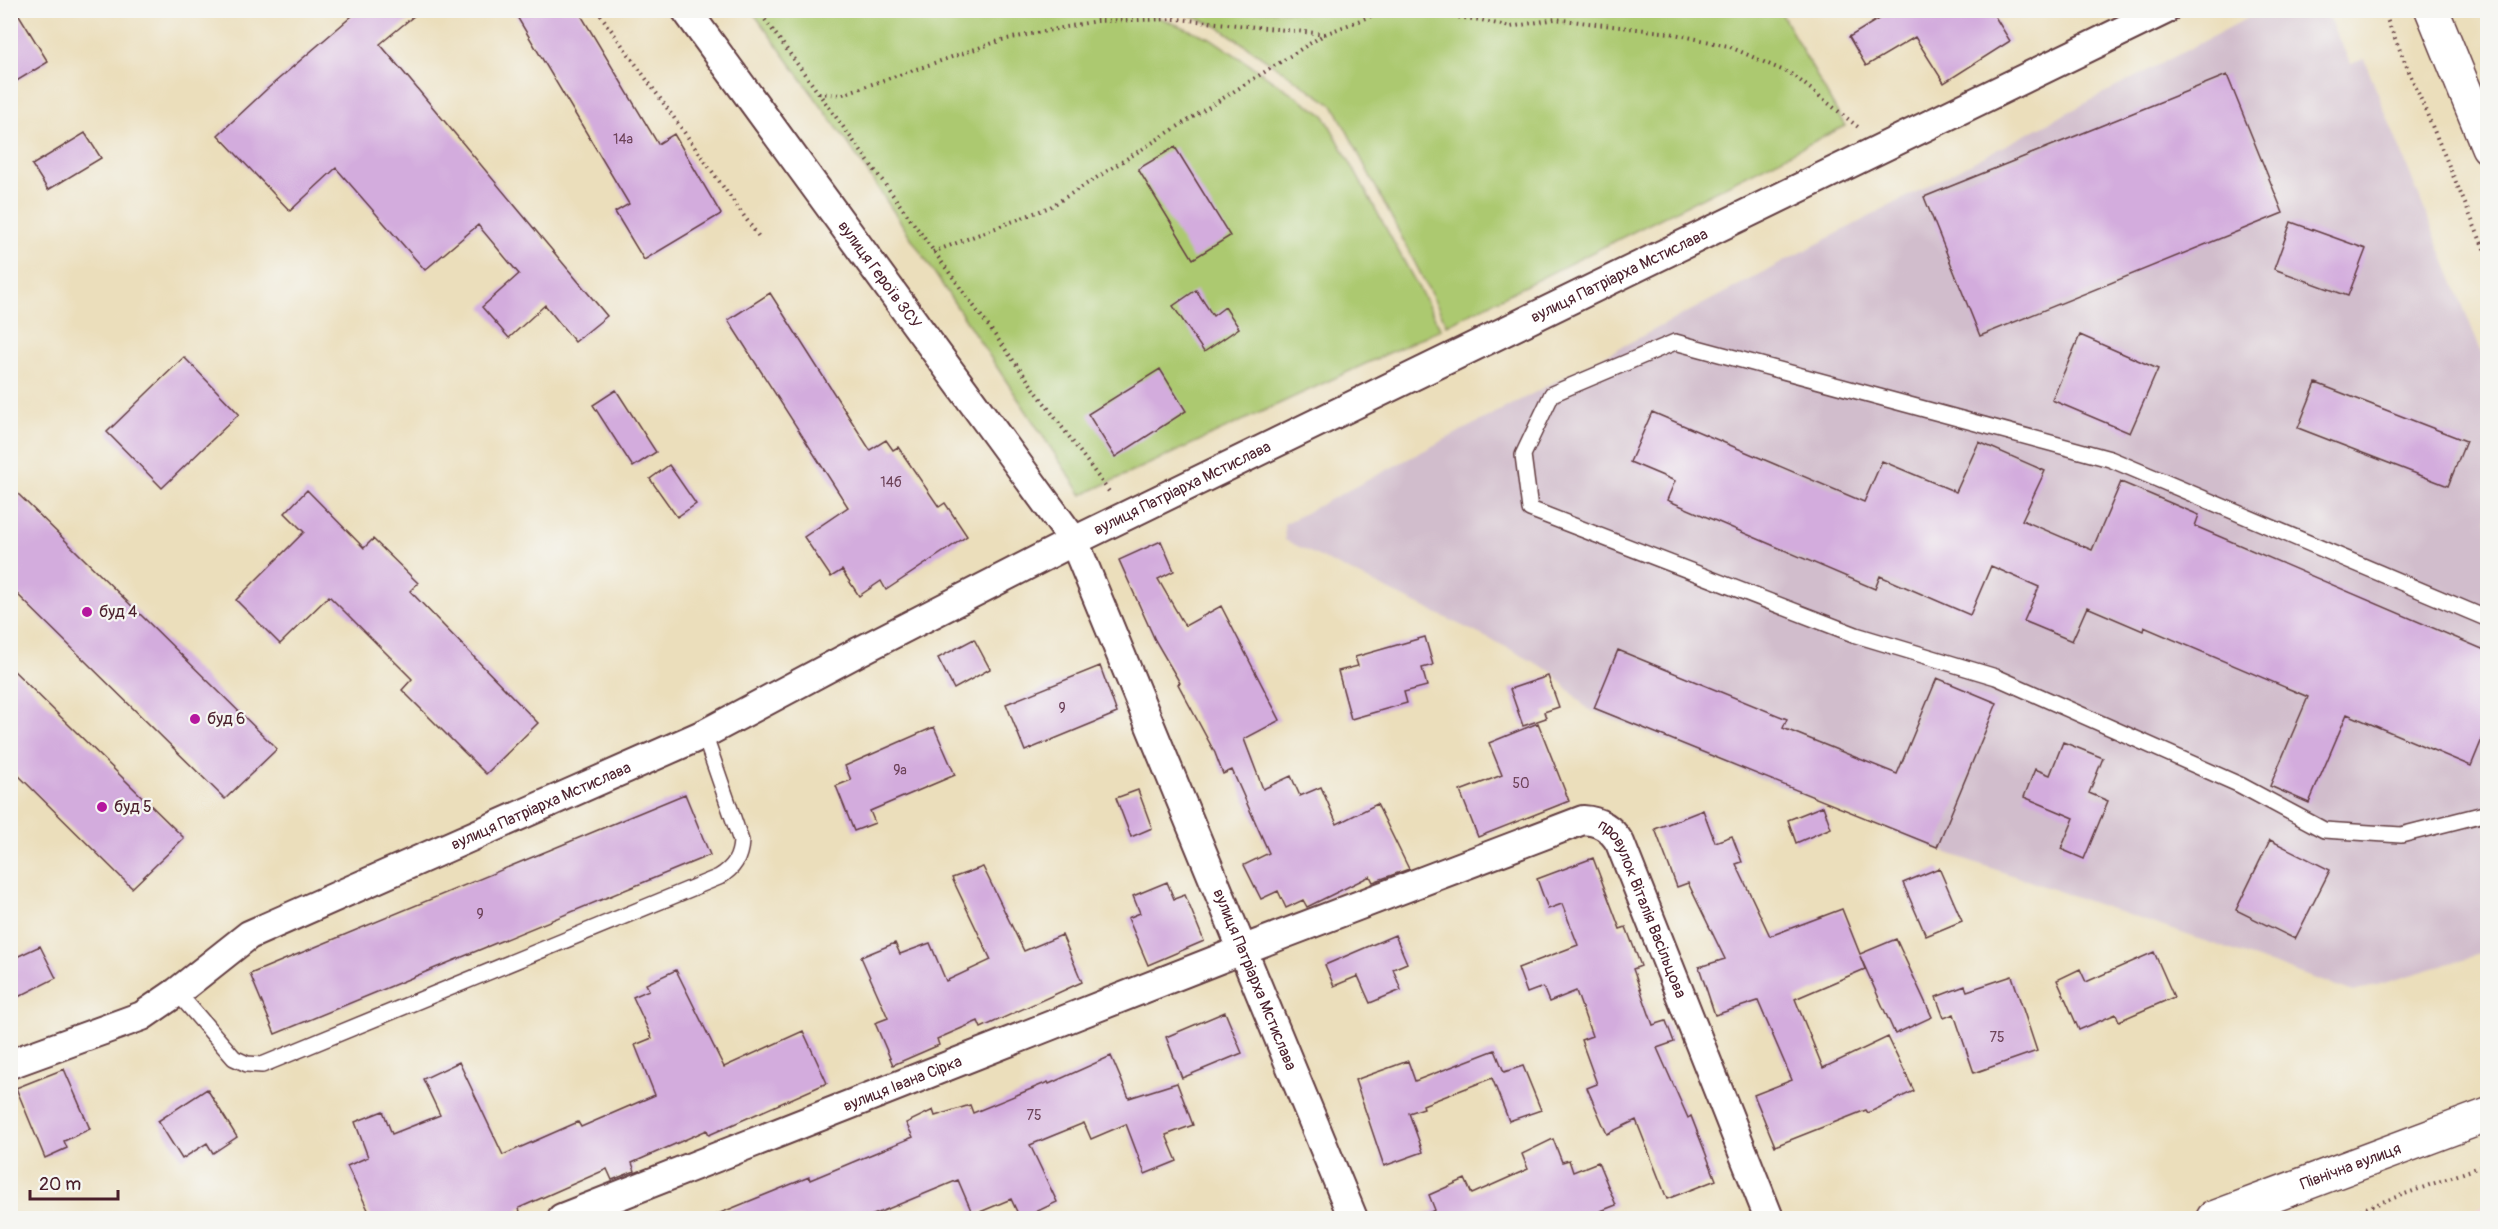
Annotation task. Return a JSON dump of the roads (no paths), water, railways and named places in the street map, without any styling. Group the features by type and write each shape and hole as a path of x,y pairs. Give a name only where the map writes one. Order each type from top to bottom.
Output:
{"street":[{"name":"вулиця Героїв ЗСУ","path":"686,10 1074,541"},
{"name":"вулиця Патріарха Мстислава","path":"10,1064 142,1016 177,992 249,935 704,734 1074,541 2165,10"},
{"path":"2432,10 2487,147"},
{"name":"вулиця Патріарха Мстислава","path":"1074,541 1353,1218"},
{"name":"провулок Віталія Васільцова","path":"1242,950 1574,822 1592,820 1601,823 1609,828 1620,843 1769,1218"},
{"name":"вулиця Івана Сірка","path":"562,1218 1242,950"},
{"name":"Північна вулиця","path":"2213,1218 2487,1115"}],"lane":[{"path":"2487,619 2110,459 1675,342 1552,394 1523,455 1530,509 1856,635 1996,677 2240,785 2324,830 2401,835 2487,813"},
{"path":"177,992 234,1058 247,1064 262,1065 719,877 738,859 741,841 704,734"}],"place":[{"name":"буд 4","path":"87,612"},
{"name":"буд 6","path":"195,719"},
{"name":"буд 5","path":"102,807"}]}
